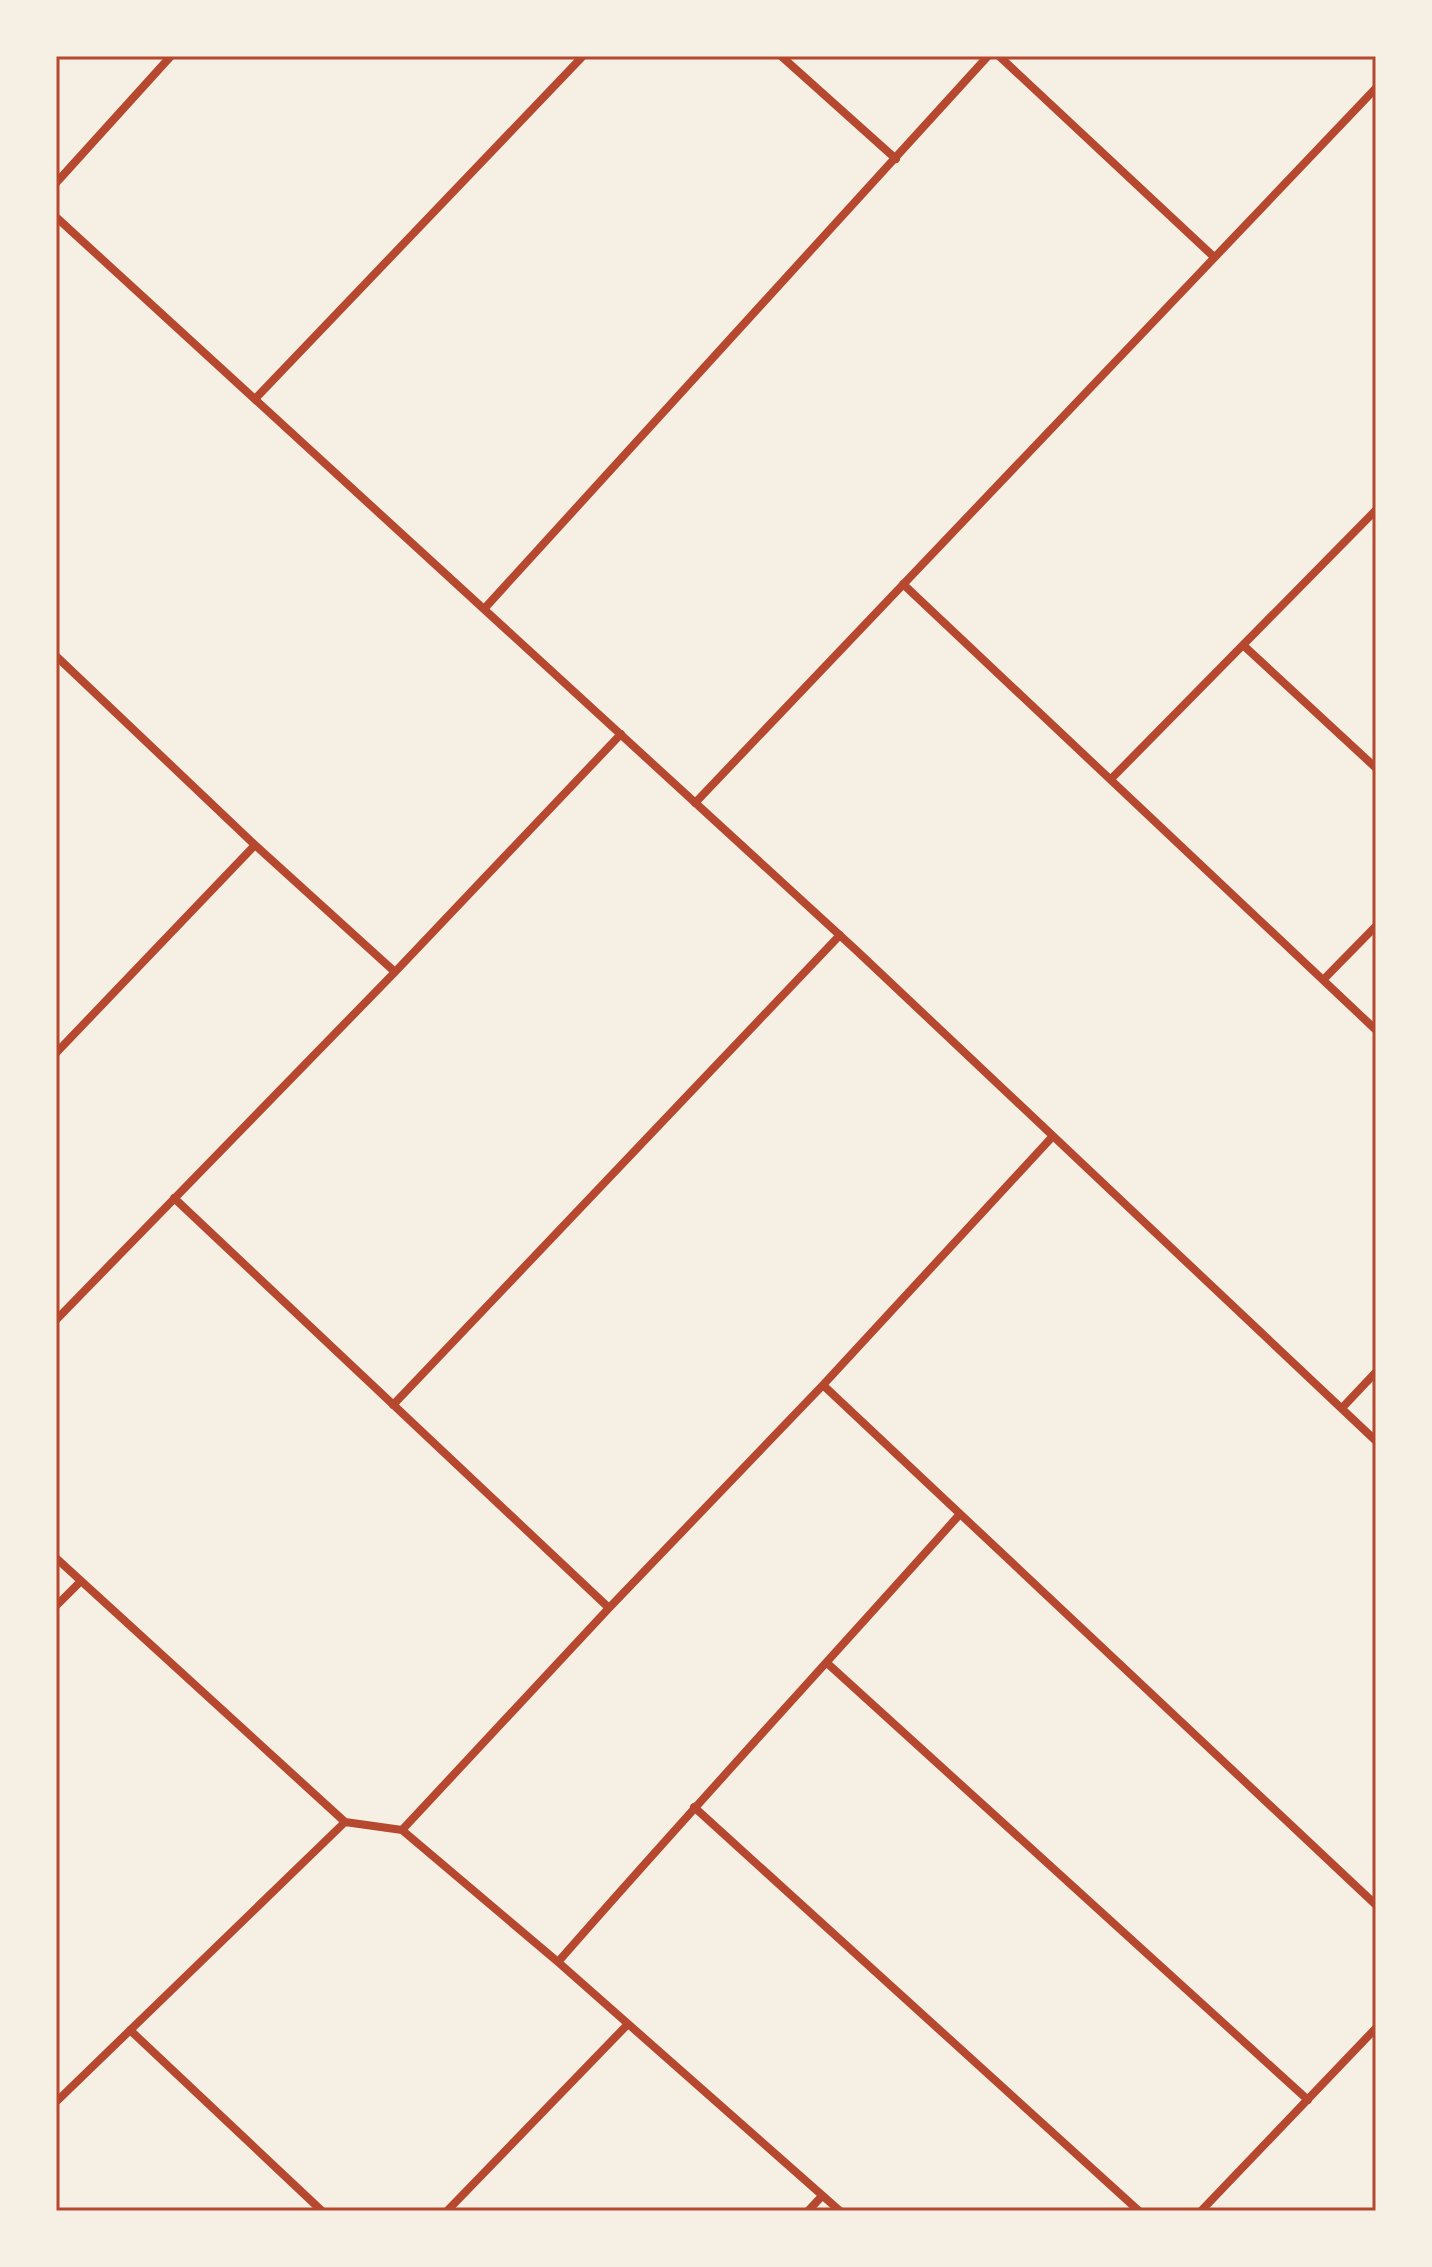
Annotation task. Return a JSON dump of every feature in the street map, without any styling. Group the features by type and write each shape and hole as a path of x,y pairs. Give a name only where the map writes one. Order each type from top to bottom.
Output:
{"street":[{"path":"56,183 171,56"},
{"path":"255,399 583,56"},
{"path":"781,56 896,159"},
{"path":"484,609 988,56"},
{"path":"999,56 1214,257"},
{"path":"695,803 1376,88"},
{"path":"56,217 840,935 1376,1441"},
{"path":"1111,779 1376,510"},
{"path":"903,584 1376,1030"},
{"path":"1243,645 1376,768"},
{"path":"56,656 255,845 395,972"},
{"path":"56,1320 395,972 621,734"},
{"path":"56,1053 255,845"},
{"path":"1323,980 1376,926"},
{"path":"393,1405 840,935"},
{"path":"402,1830 823,1385 1053,1136"},
{"path":"174,1198 609,1608"},
{"path":"1342,1408 1376,1372"},
{"path":"823,1385 1376,1905"},
{"path":"558,1962 960,1514"},
{"path":"56,1558 345,1822 402,1830 558,1962 840,2211"},
{"path":"56,1606 81,1581"},
{"path":"827,1663 1308,2100"},
{"path":"694,1807 1139,2211"},
{"path":"56,2102 345,1822"},
{"path":"447,2211 628,2024"},
{"path":"1201,2211 1376,2028"},
{"path":"130,2030 322,2211"},
{"path":"808,2211 822,2196"}]}
